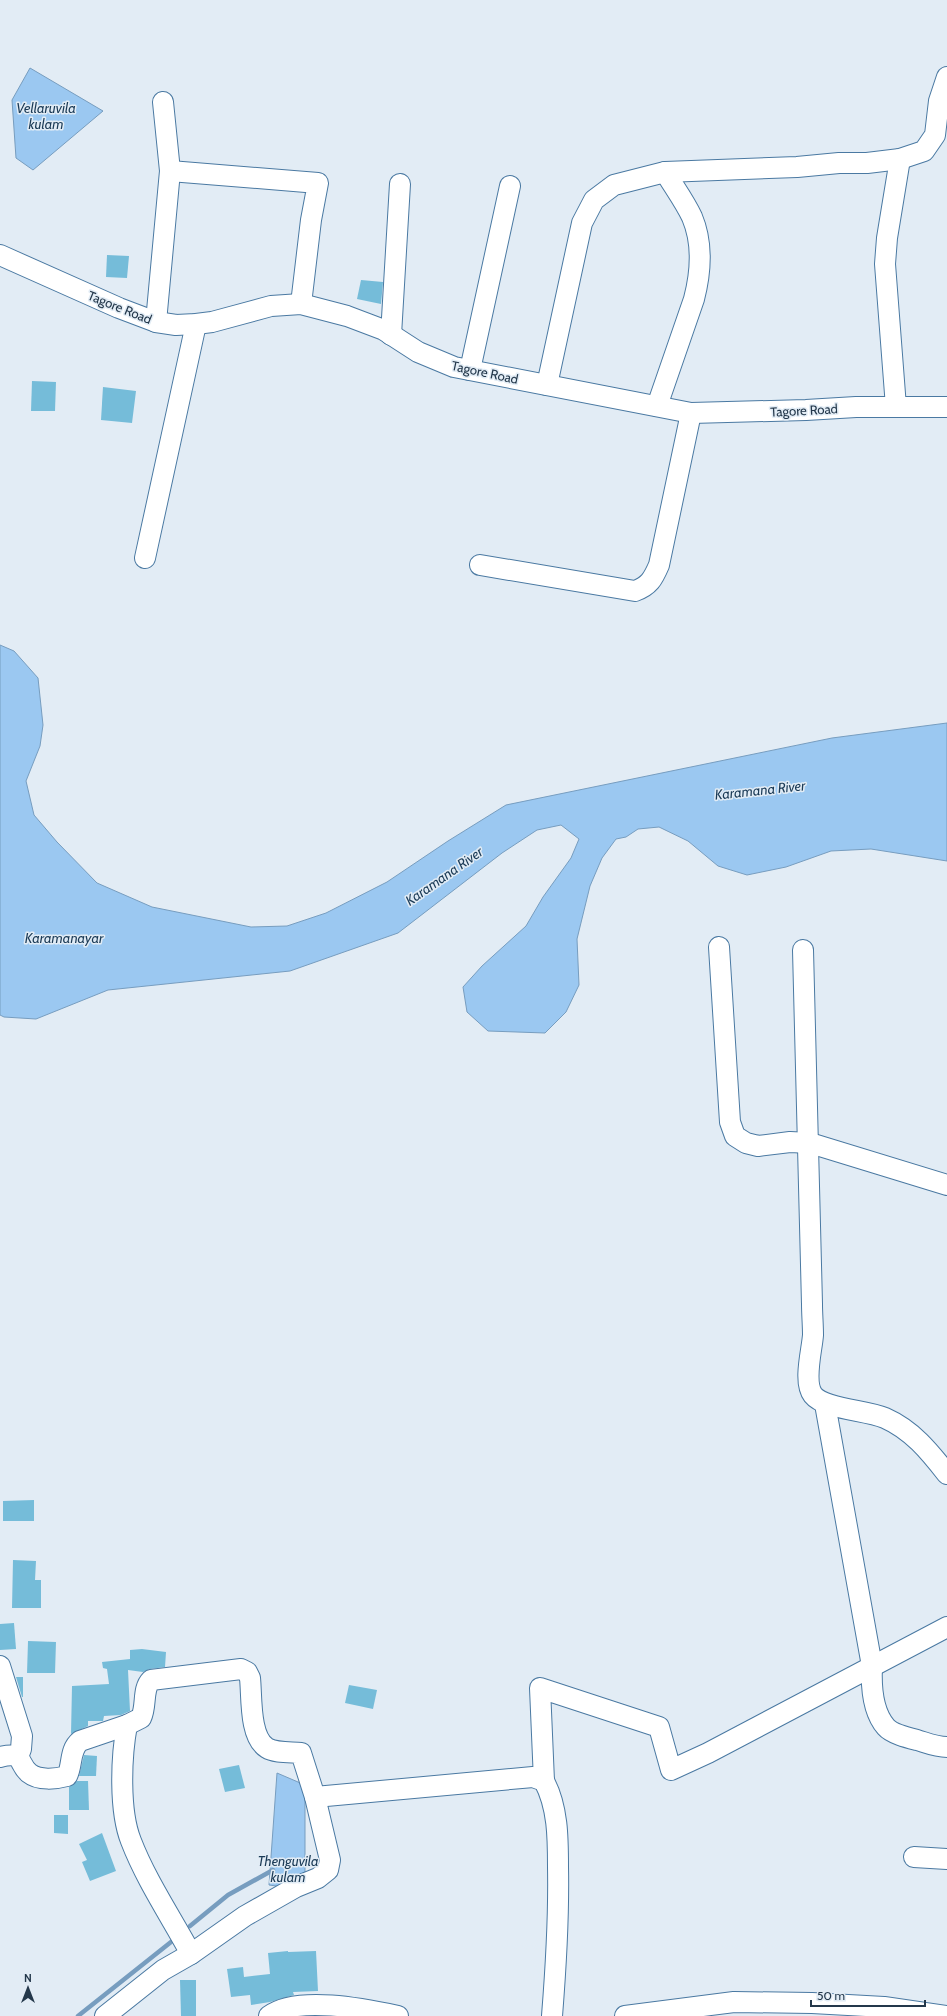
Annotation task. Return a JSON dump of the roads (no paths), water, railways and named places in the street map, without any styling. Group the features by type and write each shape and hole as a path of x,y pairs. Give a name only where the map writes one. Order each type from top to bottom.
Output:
{"street":[{"path":"547,385 573,256 582,223 594,200 614,184 665,172 790,168 839,163 867,163 900,159 924,151 935,135 940,101 947,77"},
{"path":"156,322 170,171 163,102"},
{"path":"896,407 885,264 887,238 900,159"},
{"path":"170,171 318,183 311,220 301,304"},
{"path":"657,406 694,299 698,282 700,258 698,240 692,217 665,172"},
{"path":"391,335 400,184"},
{"path":"470,370 510,186"},
{"name":"Tagore Road","path":"0,255 119,308 156,322 176,325 196,324 212,322 271,306 301,304 347,316 384,330 418,352 454,367 691,413 947,407"},
{"path":"145,558 196,324"},
{"path":"480,565 635,591 646,587 653,579 659,565 691,413"},
{"path":"718,947 730,1122 735,1136 746,1143 758,1146 790,1142 810,1143 947,1185"},
{"path":"803,950 810,1143 813,1336 809,1368 809,1383 813,1394 825,1404 877,1415 907,1429 929,1451 947,1474"},
{"path":"825,1404 872,1666 871,1685 876,1707 887,1728 906,1737 938,1747 947,1747"},
{"path":"552,2016 558,1949 558,1834 550,1791 544,1781 540,1688 659,1727 671,1770 708,1753 947,1627"},
{"path":"0,1666 22,1736 21,1749 9,1757"},
{"path":"9,1757 22,1761 28,1773 35,1777 58,1778 67,1776 71,1769 72,1753 75,1746 80,1742 127,1725 141,1718 144,1713 146,1688 151,1680 241,1669 247,1672 250,1678 254,1728 260,1741 267,1748 301,1752 315,1797 330,1860 328,1870 318,1878 296,1887 245,1916 192,1954 163,1970 109,2015"},
{"path":"127,1725 123,1748 123,1804 130,1840 192,1954"},
{"path":"315,1797 533,1777 544,1781"},
{"path":"914,1857 947,1860"},
{"path":"625,2016 734,2002 812,2003 884,2007 947,2016"},
{"path":"269,2016 273,2013 295,2011 314,2005 358,2008 388,2015"}],"water":[{"name":"Vellaruvila kulam","path":"30,68 103,111 33,170 16,158 12,100"},
{"name":"Karamanayar","path":"0,645 14,651 38,678 43,725 40,746 26,781 34,815 57,842 97,883 152,907 251,927 287,926 326,913 387,882 448,841 506,805 832,738 947,723 947,861 871,849 831,851 786,867 747,875 718,866 688,841 659,827 638,829 626,837 616,839 602,858 590,886 577,939 579,985 566,1012 545,1033 488,1031 467,1012 463,987 482,966 526,926 543,897 571,858 579,839 561,825 537,830 502,853 398,933 290,971 108,990 36,1019 4,1017 0,1015"},
{"name":"Thenguvila kulam","path":"277,1773 305,1785 305,1890 269,1885"}],"waterway":[{"path":"190,1926 228,1895 273,1870"},
{"path":"78,2016 171,1942"}],"water label":[{"name":"Karamana River","path":"760,790"},
{"name":"Karamana River","path":"444,876"}]}
